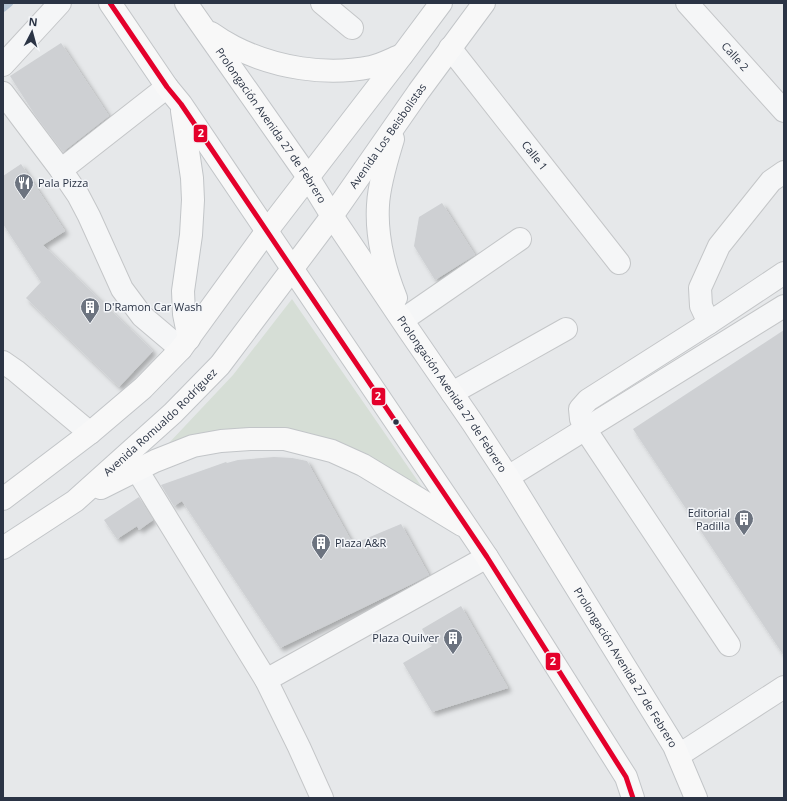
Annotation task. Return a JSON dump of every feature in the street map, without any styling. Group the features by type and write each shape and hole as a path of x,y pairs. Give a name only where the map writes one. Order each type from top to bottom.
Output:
{"main road":[{"path":"110,3 167,87 181,104 266,232 487,557 626,777 634,798"},
{"name":"Prolongación Avenida 27 de Febrero","path":"186,3 308,177 332,216 508,477 674,746 696,798"},
{"path":"3,499 90,433 143,388 185,344 266,232 404,54 441,3"},
{"name":"Avenida Los Beisbolistas","path":"292,269 332,216 419,90 484,3"},
{"path":"204,29 234,47 267,61 301,68 337,70 372,67 404,54"},
{"path":"181,104 192,178 193,200 191,235 183,291 185,344"},
{"path":"399,121 386,162 378,204 380,247 391,288 406,324"},
{"name":"Avenida Romualdo Rodríguez","path":"3,548 75,501 173,413 220,365 292,269"},
{"path":"75,501 137,470 194,446 222,441 286,439 332,451 363,465 468,529"}],"street":[{"path":"3,65 60,3"},
{"path":"322,3 352,28"},
{"name":"Calle 2","path":"686,3 784,111"},
{"name":"Calle 1","path":"450,48 619,263"},
{"path":"61,170 167,87"},
{"path":"3,93 78,195 122,289 142,316 185,344"},
{"path":"709,323 701,306 700,288 719,246 772,181 784,172"},
{"path":"406,324 520,239"},
{"path":"729,645 585,429 581,419 580,409 588,400 784,273"},
{"path":"508,477 784,306"},
{"path":"452,393 566,329"},
{"path":"3,362 16,371 90,433"},
{"path":"137,470 266,680 322,798"},
{"path":"266,680 487,557"},
{"path":"678,755 784,687"}],"shaded area":[{"path":"292,299 424,490 334,442 168,444 233,375"}],"building":[{"path":"61,43 109,116 63,152 35,115 10,76"},
{"name":"D'Ramon Car Wash","path":"21,164 65,231 43,245 153,351 119,387 26,298 41,282 3,224 3,176"},
{"path":"442,203 475,255 435,280 414,246 419,217"},
{"name":"Editorial Padilla","path":"784,330 784,656 633,429"},
{"name":"Plaza A&R","path":"274,457 307,461 353,544 401,524 429,575 280,648 182,501 174,506 161,485 226,462"},
{"path":"139,497 153,520 139,530 137,526 117,539 104,520"},
{"name":"Plaza Quilver","path":"461,606 508,688 432,712 403,663 432,646 422,629"}],"waterway":[{"path":"3,8 9,3"}],"transit line":[{"name":"2","path":"110,3 167,87 181,104 487,557 626,777 633,798"}],"place":[{"name":"Pala Pizza","path":"24,200"},
{"name":"D'Ramon Car Wash","path":"90,324"},
{"name":"Editorial Padilla","path":"744,536"},
{"name":"Plaza A&R","path":"321,560"},
{"name":"Plaza Quilver","path":"453,655"}]}
